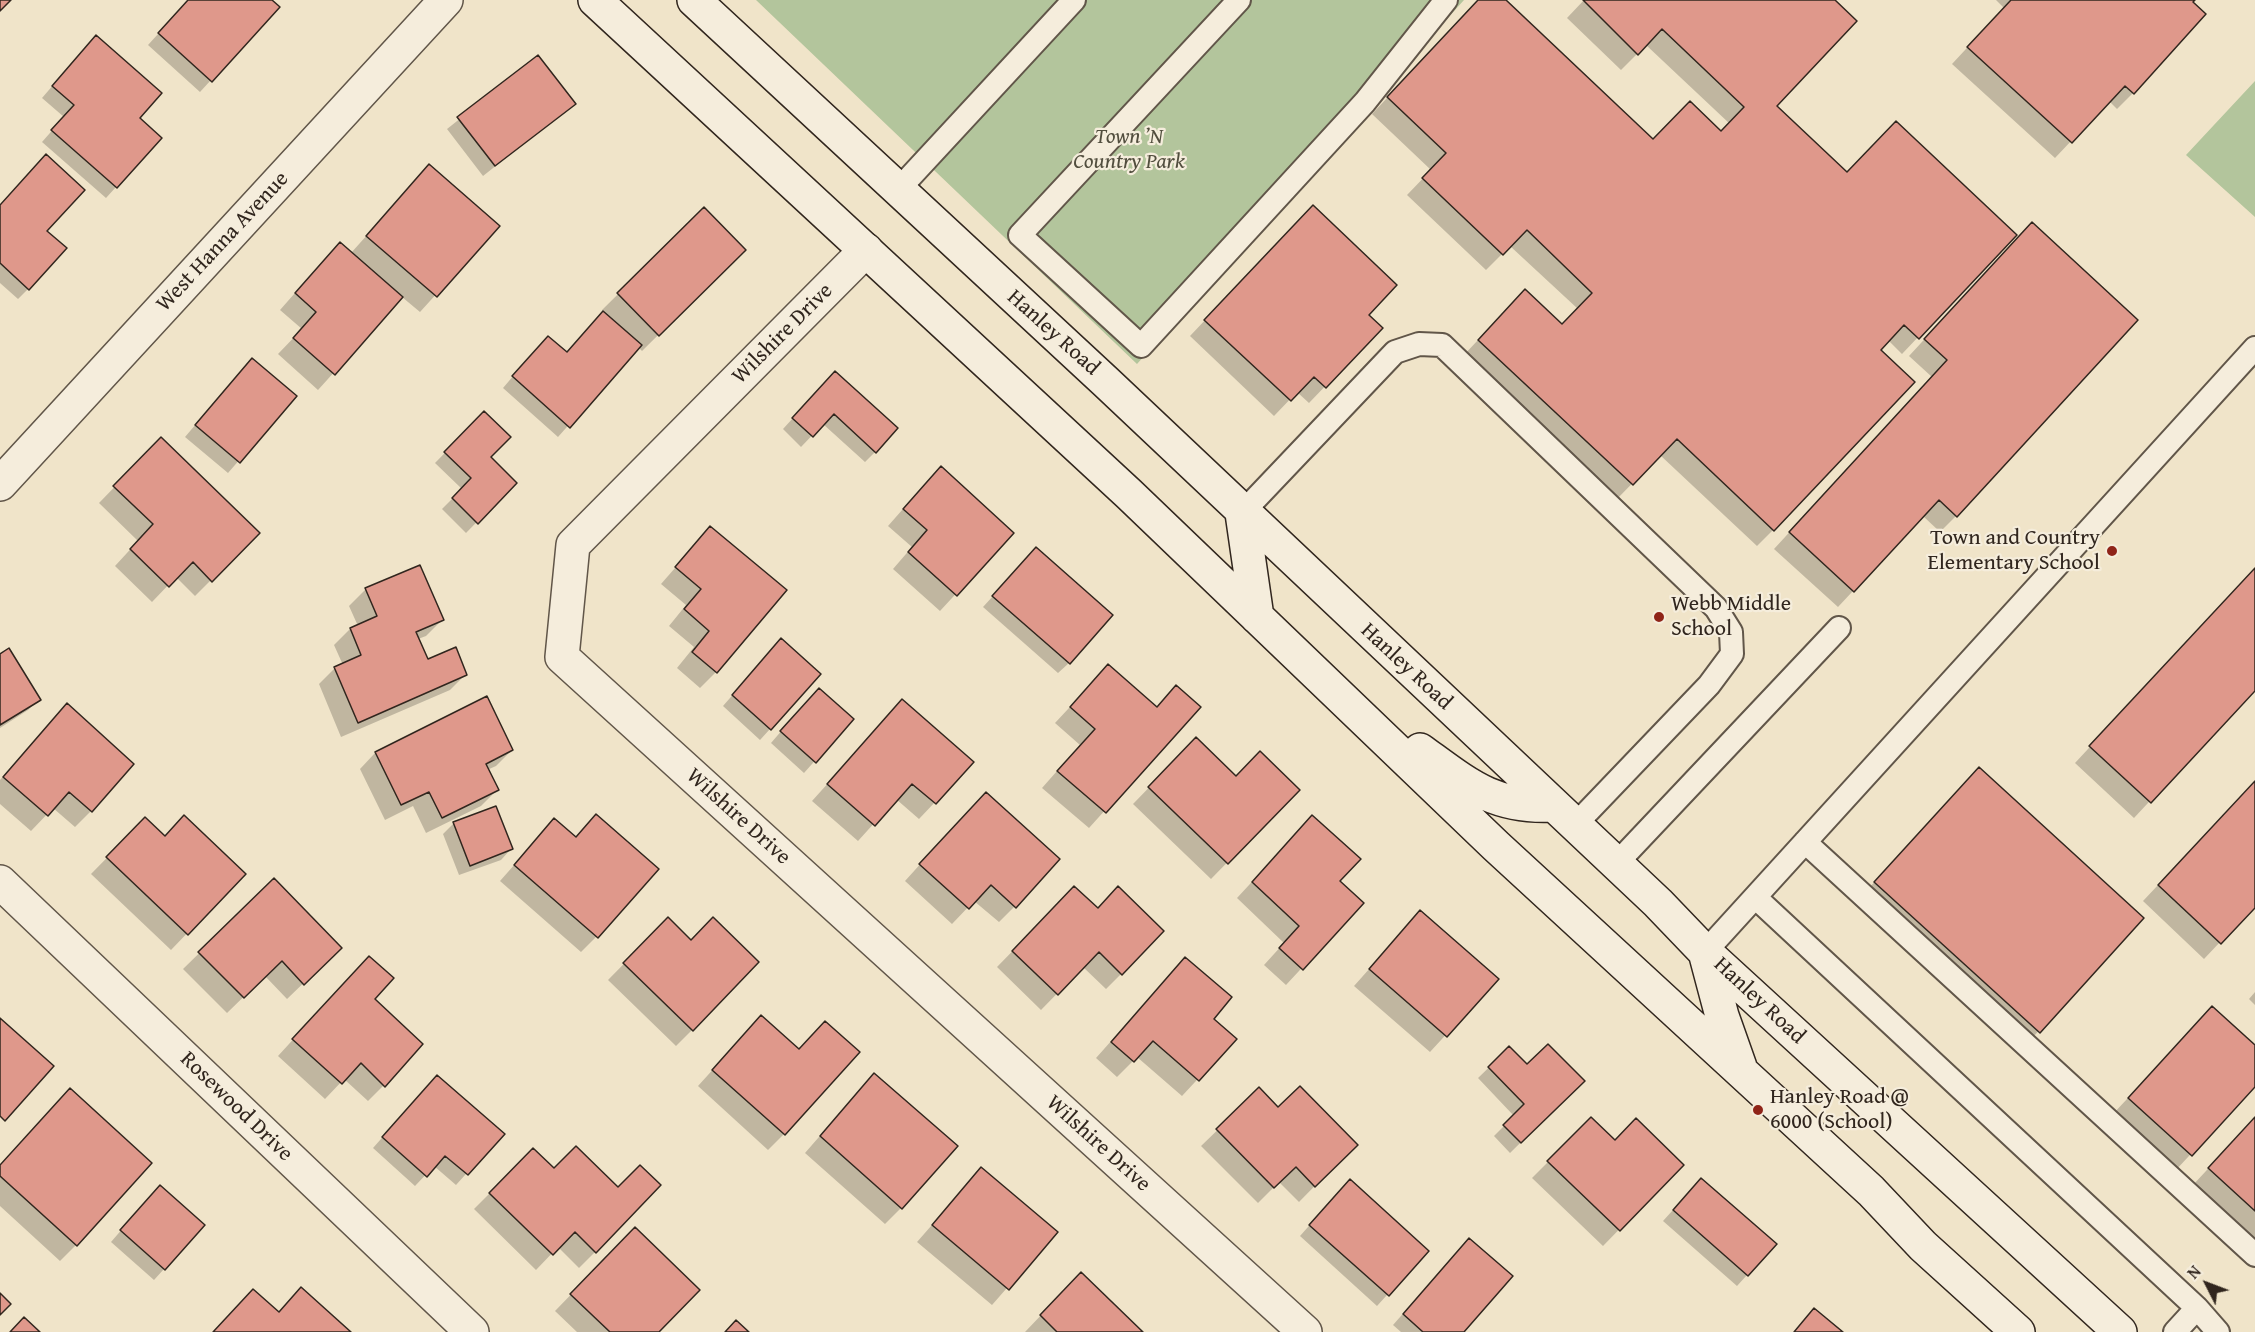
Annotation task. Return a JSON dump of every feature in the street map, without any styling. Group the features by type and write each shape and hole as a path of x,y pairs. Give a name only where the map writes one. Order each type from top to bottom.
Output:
{"main road":[{"name":"West Hanna Avenue","path":"0,484 446,0"},
{"path":"595,0 1129,494 1496,846 2018,1332"},
{"name":"Hanley Road","path":"694,0 1106,382 1616,864 1705,952 2120,1332"},
{"name":"Wilshire Drive","path":"866,250 573,545 562,657 1305,1332"},
{"path":"1242,513 1257,617"},
{"path":"1348,704 1487,795 1564,815"},
{"name":"Rosewood Drive","path":"0,882 472,1332"},
{"path":"1705,952 1728,1034 1742,1073"}],"lane":[{"path":"898,190 1074,0"},
{"path":"1239,0 1020,235 1141,346 1365,102 1446,0"},
{"path":"1242,513 1395,352 1419,344 1442,345 1716,608 1731,632 1732,654 1709,685 1564,815"},
{"path":"1705,952 2255,348"},
{"path":"1616,864 1839,628"},
{"path":"1805,842 2255,1255"},
{"path":"1755,897 2197,1308 2218,1332"},
{"path":"2175,1332 2197,1308"}],"green space":[{"name":"Town ’N Country Park","path":"756,0 1464,0 1137,364"},
{"path":"2255,81 2255,217 2186,155"}],"building":[{"path":"0,0 11,0 0,11"},
{"path":"188,0 272,0 280,7 212,82 158,33"},
{"path":"1478,0 1506,0 1653,139 1690,101 1721,131 1744,107 1662,29 1638,55 1583,0 1835,0 1857,21 1777,106 1847,172 1896,121 2017,235 1919,339 1904,325 1881,350 1915,382 1774,531 1677,439 1633,485 1478,340 1525,289 1562,324 1592,293 1527,230 1503,255 1422,178 1446,153 1387,97"},
{"path":"2011,0 2195,0 2193,2 2206,14 2134,94 2125,86 2072,143 1967,47"},
{"path":"96,35 162,93 140,118 162,138 117,188 51,130 74,105 52,86"},
{"path":"538,55 576,104 495,166 457,117"},
{"path":"46,154 85,190 47,231 67,248 29,290 0,263 0,205"},
{"path":"429,164 500,226 437,297 366,236"},
{"path":"1313,205 1397,285 1369,315 1383,328 1326,388 1314,377 1291,401 1204,320"},
{"path":"704,207 746,250 659,336 617,293"},
{"path":"2032,222 2138,320 1957,517 1939,500 1854,592 1789,532 1947,360 1924,339"},
{"path":"340,242 403,297 335,375 293,338 316,312 295,293"},
{"path":"603,311 642,345 570,428 512,376 548,336 567,352"},
{"path":"252,358 297,396 240,463 195,425"},
{"path":"835,371 898,428 876,453 834,414 813,437 792,418"},
{"path":"484,411 511,437 491,457 517,483 478,524 452,498 471,478 444,452"},
{"path":"161,437 260,533 212,582 193,562 169,587 130,549 153,524 113,486"},
{"path":"941,466 1014,533 957,596 908,552 927,530 903,509"},
{"path":"710,526 787,590 717,673 692,652 709,631 684,609 701,589 675,567"},
{"path":"1036,547 1113,615 1070,664 992,596"},
{"path":"420,565 444,620 416,632 428,659 456,647 467,675 358,723 334,667 361,655 350,628 377,616 365,588"},
{"path":"2255,568 2255,691 2151,803 2089,746"},
{"path":"781,638 821,674 771,730 732,695"},
{"path":"9,648 41,700 0,725 0,654"},
{"path":"1108,664 1157,707 1176,685 1201,707 1106,813 1057,771 1095,729 1070,707"},
{"path":"819,688 854,719 816,763 780,731"},
{"path":"487,696 513,750 486,764 499,790 442,818 429,792 401,805 375,752"},
{"path":"902,699 974,762 936,804 912,784 875,826 827,784"},
{"path":"67,703 134,764 92,812 69,792 48,816 3,777"},
{"path":"1196,737 1236,776 1260,751 1300,790 1228,864 1148,787"},
{"path":"1979,767 2144,918 2040,1033 1874,882"},
{"path":"2255,781 2255,908 2221,944 2158,885"},
{"path":"986,792 1060,859 1016,908 991,885 969,909 919,864"},
{"path":"496,806 513,849 470,866 453,822"},
{"path":"596,814 659,869 598,938 514,865 554,818 576,837"},
{"path":"184,815 246,874 188,935 106,857 145,817 165,836"},
{"path":"1312,815 1361,859 1340,881 1364,903 1303,970 1279,948 1299,926 1252,882"},
{"path":"274,878 342,948 304,985 282,961 244,998 198,952"},
{"path":"1074,886 1098,908 1118,886 1164,931 1122,975 1099,952 1058,995 1012,951"},
{"path":"1420,910 1499,979 1447,1037 1369,969"},
{"path":"668,917 691,940 713,917 759,962 693,1031 623,963"},
{"path":"369,956 394,978 375,999 423,1044 385,1087 361,1063 342,1084 292,1039"},
{"path":"1185,957 1232,997 1214,1019 1237,1039 1199,1081 1153,1041 1134,1062 1111,1042"},
{"path":"2212,1006 2255,1045 2255,1087 2192,1156 2128,1098"},
{"path":"761,1015 799,1049 825,1021 860,1052 785,1135 712,1070"},
{"path":"0,1018 54,1066 5,1121 0,1116"},
{"path":"1548,1044 1585,1081 1521,1143 1503,1125 1524,1104 1488,1067 1509,1046 1527,1064"},
{"path":"874,1073 958,1146 902,1209 820,1136"},
{"path":"437,1075 505,1134 468,1175 445,1156 427,1177 382,1137"},
{"path":"1300,1086 1358,1145 1315,1187 1296,1167 1274,1188 1216,1129 1259,1087 1278,1107"},
{"path":"70,1088 152,1163 77,1246 0,1176 0,1165"},
{"path":"1591,1117 1615,1140 1636,1118 1684,1165 1620,1231 1547,1161"},
{"path":"2255,1117 2255,1211 2208,1168"},
{"path":"576,1146 618,1187 640,1165 661,1185 596,1253 575,1232 553,1255 489,1193 533,1148 554,1168"},
{"path":"981,1167 1058,1232 1009,1290 932,1225"},
{"path":"1701,1178 1777,1244 1748,1276 1673,1210"},
{"path":"1350,1179 1429,1251 1389,1296 1309,1225"},
{"path":"160,1185 205,1225 165,1270 120,1230"},
{"path":"635,1227 700,1290 659,1332 610,1332 570,1294"},
{"path":"1469,1238 1513,1276 1464,1332 1423,1332 1403,1314"},
{"path":"1081,1272 1143,1332 1057,1332 1040,1315"},
{"path":"301,1287 351,1332 213,1332 253,1289 279,1312"},
{"path":"0,1293 11,1304 0,1315"},
{"path":"1814,1308 1843,1332 1794,1332"},
{"path":"24,1317 40,1332 10,1332"},
{"path":"736,1320 749,1332 725,1332"}],"place":[{"name":"Town and Country Elementary School","path":"2112,551"},
{"name":"Webb Middle School","path":"1659,617"},
{"name":"Hanley Road @ 6000 (School)","path":"1758,1110"}]}
